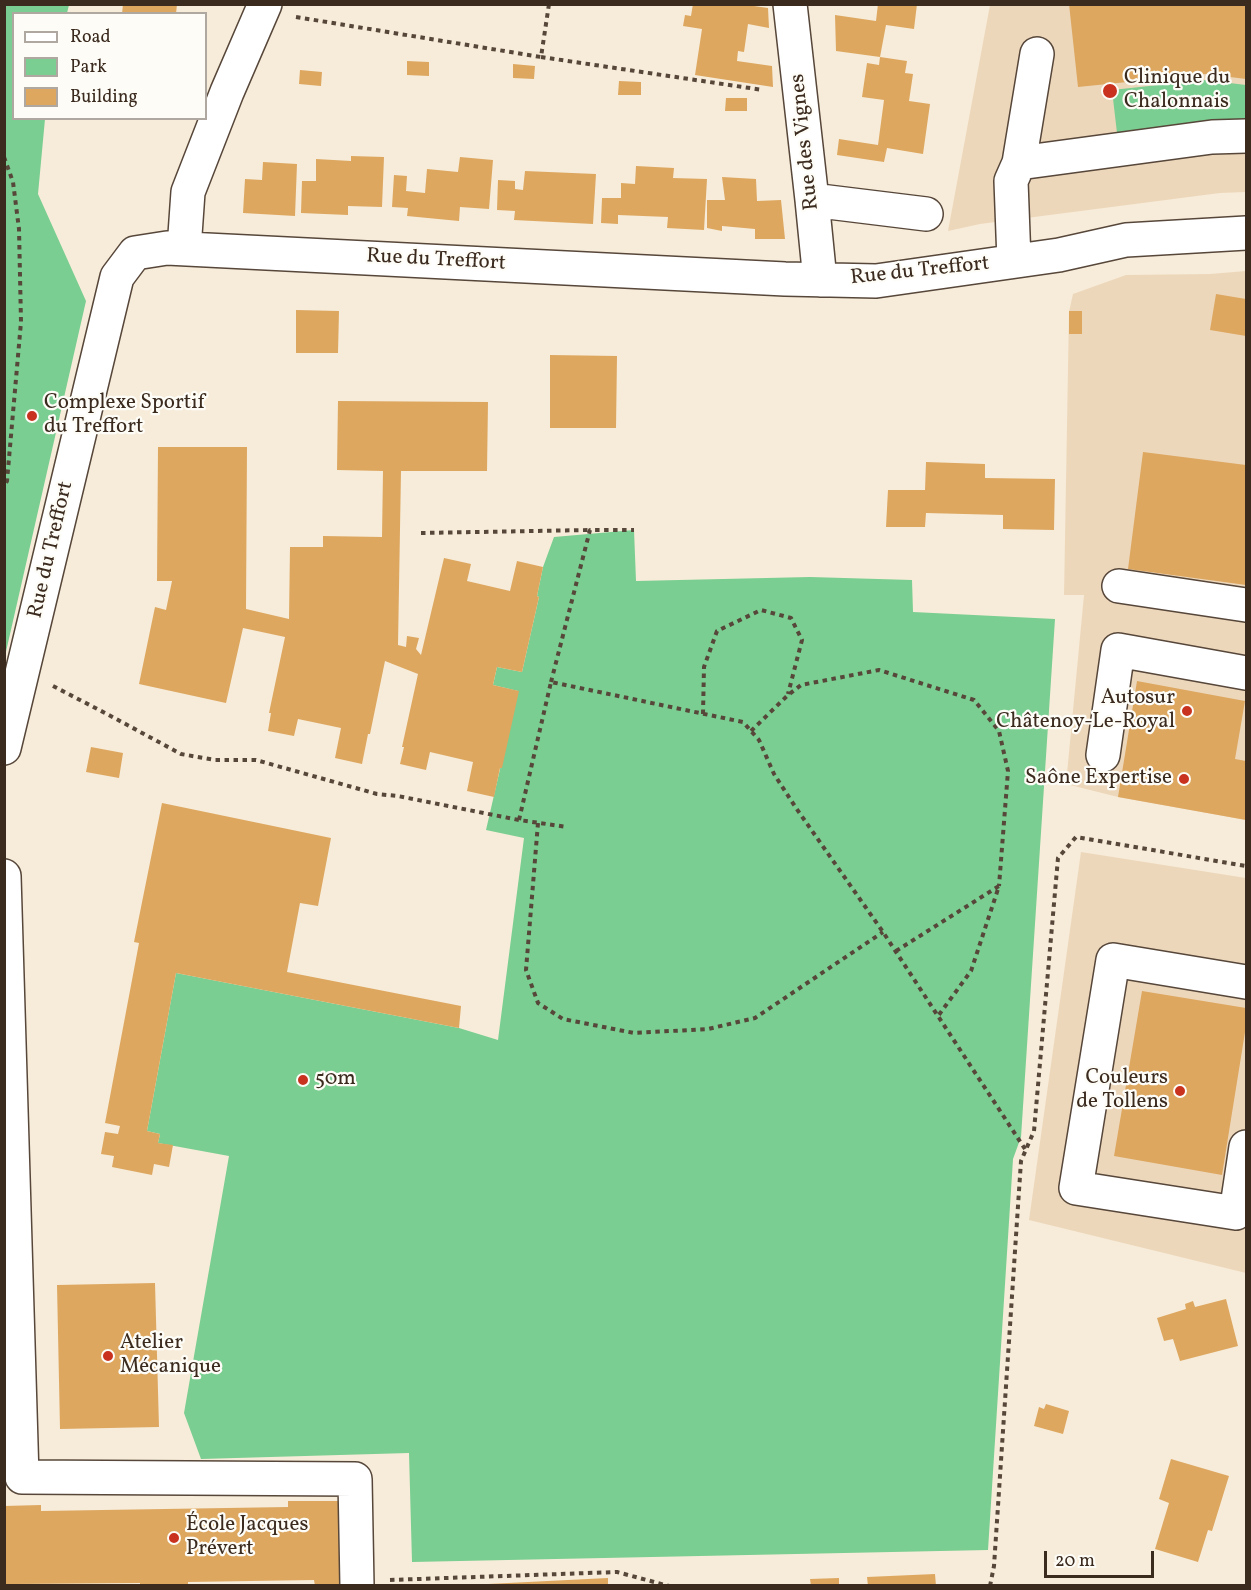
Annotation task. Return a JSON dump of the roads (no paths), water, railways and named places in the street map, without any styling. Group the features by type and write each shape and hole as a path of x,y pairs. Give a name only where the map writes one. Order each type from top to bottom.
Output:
{"street":[{"name":"Rue des Vignes","path":"790,4 820,280"},
{"path":"184,249 188,192 223,101 263,8"},
{"path":"1014,261 1011,181 1019,163 1037,54"},
{"path":"1019,163 1212,137 1246,136"},
{"path":"812,200 926,214"},
{"name":"Rue du Treffort","path":"4,748 117,277 135,253 167,248 785,279 876,281 1059,255 1126,240 1246,233"},
{"path":"1119,586 1246,605"},
{"path":"1103,755 1118,650 1246,673"},
{"path":"4,876 22,1477 355,1479 357,1583"},
{"path":"1246,982 1113,960 1076,1188 1236,1213 1246,1147"}],"place":[{"name":"Clinique du Chalonnais","path":"1110,91"},
{"name":"Complexe Sportif du Treffort","path":"32,416"},
{"name":"Autosur Châtenoy-Le-Royal","path":"1187,711"},
{"name":"Saône Expertise","path":"1184,779"},
{"name":"50m","path":"303,1080"},
{"name":"Couleurs de Tollens","path":"1180,1091"},
{"name":"Atelier Mécanique","path":"108,1356"},
{"name":"École Jacques Prévert","path":"174,1538"}]}
